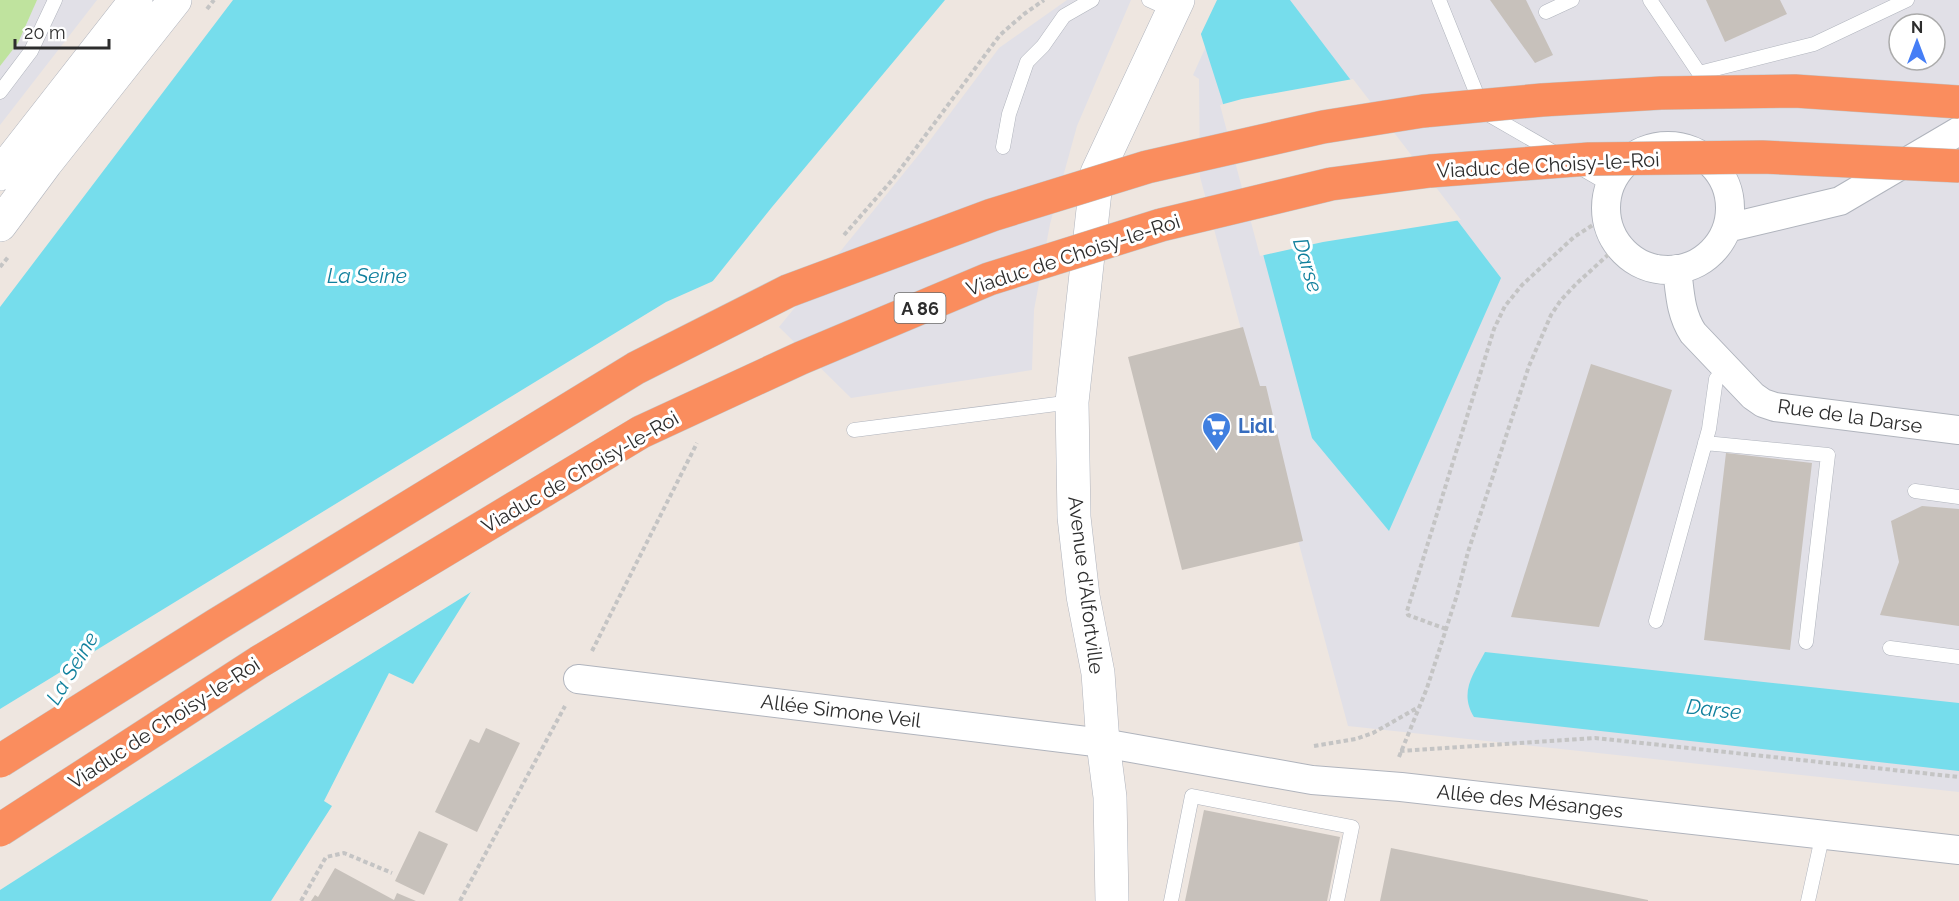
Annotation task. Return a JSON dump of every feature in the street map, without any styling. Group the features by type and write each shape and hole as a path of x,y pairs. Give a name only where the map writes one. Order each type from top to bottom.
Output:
{"highway":[{"path":"0,761 216,625 636,368 788,291 992,215 1147,167 1323,127 1423,111 1542,100 1661,93 1795,91 1959,102"},
{"name":"Viaduc de Choisy-le-Roi","path":"0,830 259,662 641,432 801,358 988,279 1161,225 1331,184 1430,171 1601,159 1762,157 1959,166"}],"main road":[{"path":"0,174 136,0"},
{"path":"0,225 175,0"},
{"name":"Avenue d'Alfortville","path":"1112,901 1110,797 1098,673 1083,596 1074,517 1072,402 1097,173 1169,4"}],"street":[{"path":"1727,228 1840,201 1959,131"},
{"path":"1667,146 1685,148 1702,156 1716,168 1725,184 1730,206 1727,228 1716,248 1699,262 1677,269 1655,268 1635,260 1619,245 1611,232 1607,216 1610,185 1620,169 1633,157 1650,149 1667,146"},
{"name":"Rue de la Darse","path":"1677,269 1682,313 1686,323 1753,396 1769,405 1959,430"},
{"name":"Allée Simone Veil","path":"578,679 1103,743"},
{"name":"Allée des Mésanges","path":"1103,743 1312,780 1401,787 1959,850"}],"lane":[{"path":"0,92 31,51 55,0"},
{"path":"1003,147 1009,114 1027,62 1043,46 1064,16 1092,0"},
{"path":"1439,0 1484,112 1610,185"},
{"path":"1546,12 1572,0"},
{"path":"1650,0 1699,73 1814,44 1907,0"},
{"path":"1656,621 1706,443 1716,379 1726,368"},
{"path":"854,430 1072,402"},
{"path":"1706,443 1828,455 1806,642"},
{"path":"1915,491 1959,497"},
{"path":"1890,648 1959,657"},
{"path":"1171,901 1192,796 1352,827 1337,901"},
{"path":"1808,901 1823,833"}],"path":[{"path":"840,239 892,178 1000,35 1044,0"},
{"path":"1446,629 1408,615 1407,611 1494,329 1505,306 1522,285 1574,237 1607,216"},
{"path":"1401,787 1402,773 1398,763 1400,751 1427,688 1468,552 1529,366 1551,315 1577,283 1619,245"},
{"path":"460,901 578,679 702,433"},
{"path":"1314,746 1364,736 1418,708"},
{"path":"1400,751 1595,738 1959,777"},
{"path":"301,901 326,857 344,853 392,873"}],"shaded area":[{"path":"0,0 97,0 0,125"},
{"path":"1067,0 1131,0 1077,126 1050,224 1034,310 1032,370 851,398 779,327 925,147 999,48"},
{"path":"1227,0 1959,0 1959,792 1348,726 1200,177 1199,79 1193,75"}],"green space":[{"path":"0,0 37,0 18,43 0,66"}],"water":[{"name":"La Seine","path":"233,0 945,0 772,207 494,555 413,684 389,673 324,801 332,806 271,901 0,901 0,307"},
{"name":"Darse","path":"1190,0 1290,0 1501,278 1389,531 1312,438 1222,100"},
{"name":"Darse","path":"1485,652 1959,703 1959,771 1474,717 1468,700 1469,684"}],"pier":[{"path":"1187,0 1217,0 1199,38"},
{"path":"1353,79 1461,220 1323,242 1260,256 1220,105"},
{"path":"720,278 497,556 476,589 292,703 0,890 0,709 666,302"}],"building":[{"path":"1490,0 1526,0 1553,55 1535,63"},
{"path":"1706,0 1780,0 1787,14 1725,42"},
{"name":"Lidl","path":"1243,327 1260,386 1266,386 1303,541 1182,570 1128,357"},
{"path":"1591,364 1672,390 1599,627 1511,617"},
{"path":"1726,453 1812,463 1790,650 1704,640"},
{"path":"1922,506 1959,509 1959,626 1880,615 1899,562 1891,521"},
{"path":"486,728 520,743 477,832 435,812 470,739 479,743"},
{"path":"1204,810 1340,837 1327,901 1185,901"},
{"path":"419,831 448,844 424,895 395,881"},
{"path":"1391,848 1648,900 1648,901 1380,901"},
{"path":"335,868 394,900 397,893 416,901 311,901 315,895 318,897"}],"place":[{"name":"Lidl","path":"1217,452"}]}
